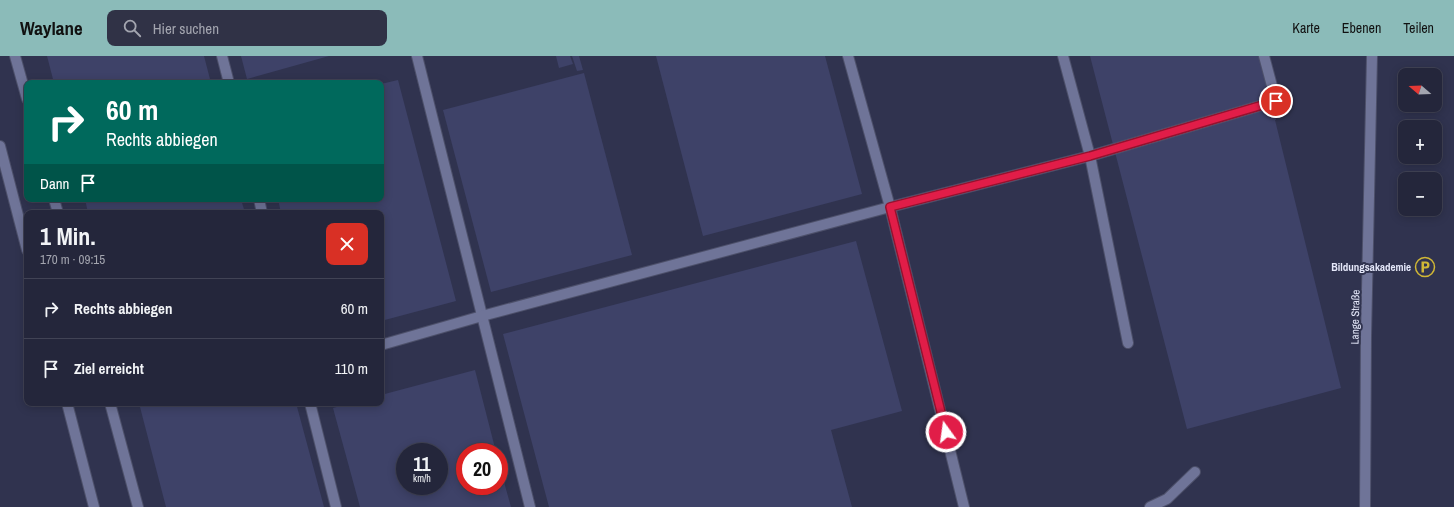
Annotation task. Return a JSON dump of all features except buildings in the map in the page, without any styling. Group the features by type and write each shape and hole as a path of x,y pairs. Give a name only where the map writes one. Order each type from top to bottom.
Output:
{"street":[{"path":"15,56 24,89"},
{"path":"222,56 228,80"},
{"path":"417,56 530,507"},
{"path":"848,56 890,207 964,507"},
{"path":"1063,56 1090,156 1128,343"},
{"path":"384,344 482,316 890,207 1090,156 1276,101 1264,56"},
{"name":"Lange Straße","path":"1365,507 1366,345 1372,56"},
{"path":"0,146 24,238"},
{"path":"68,406 94,507"},
{"path":"111,406 138,507"},
{"path":"311,406 336,507"},
{"path":"1150,507 1167,499 1195,472"}],"place":[{"name":"Bildungsakademie","path":"1425,267"}],"route":[{"path":"946,432 890,207 1090,156 1276,101"}]}
